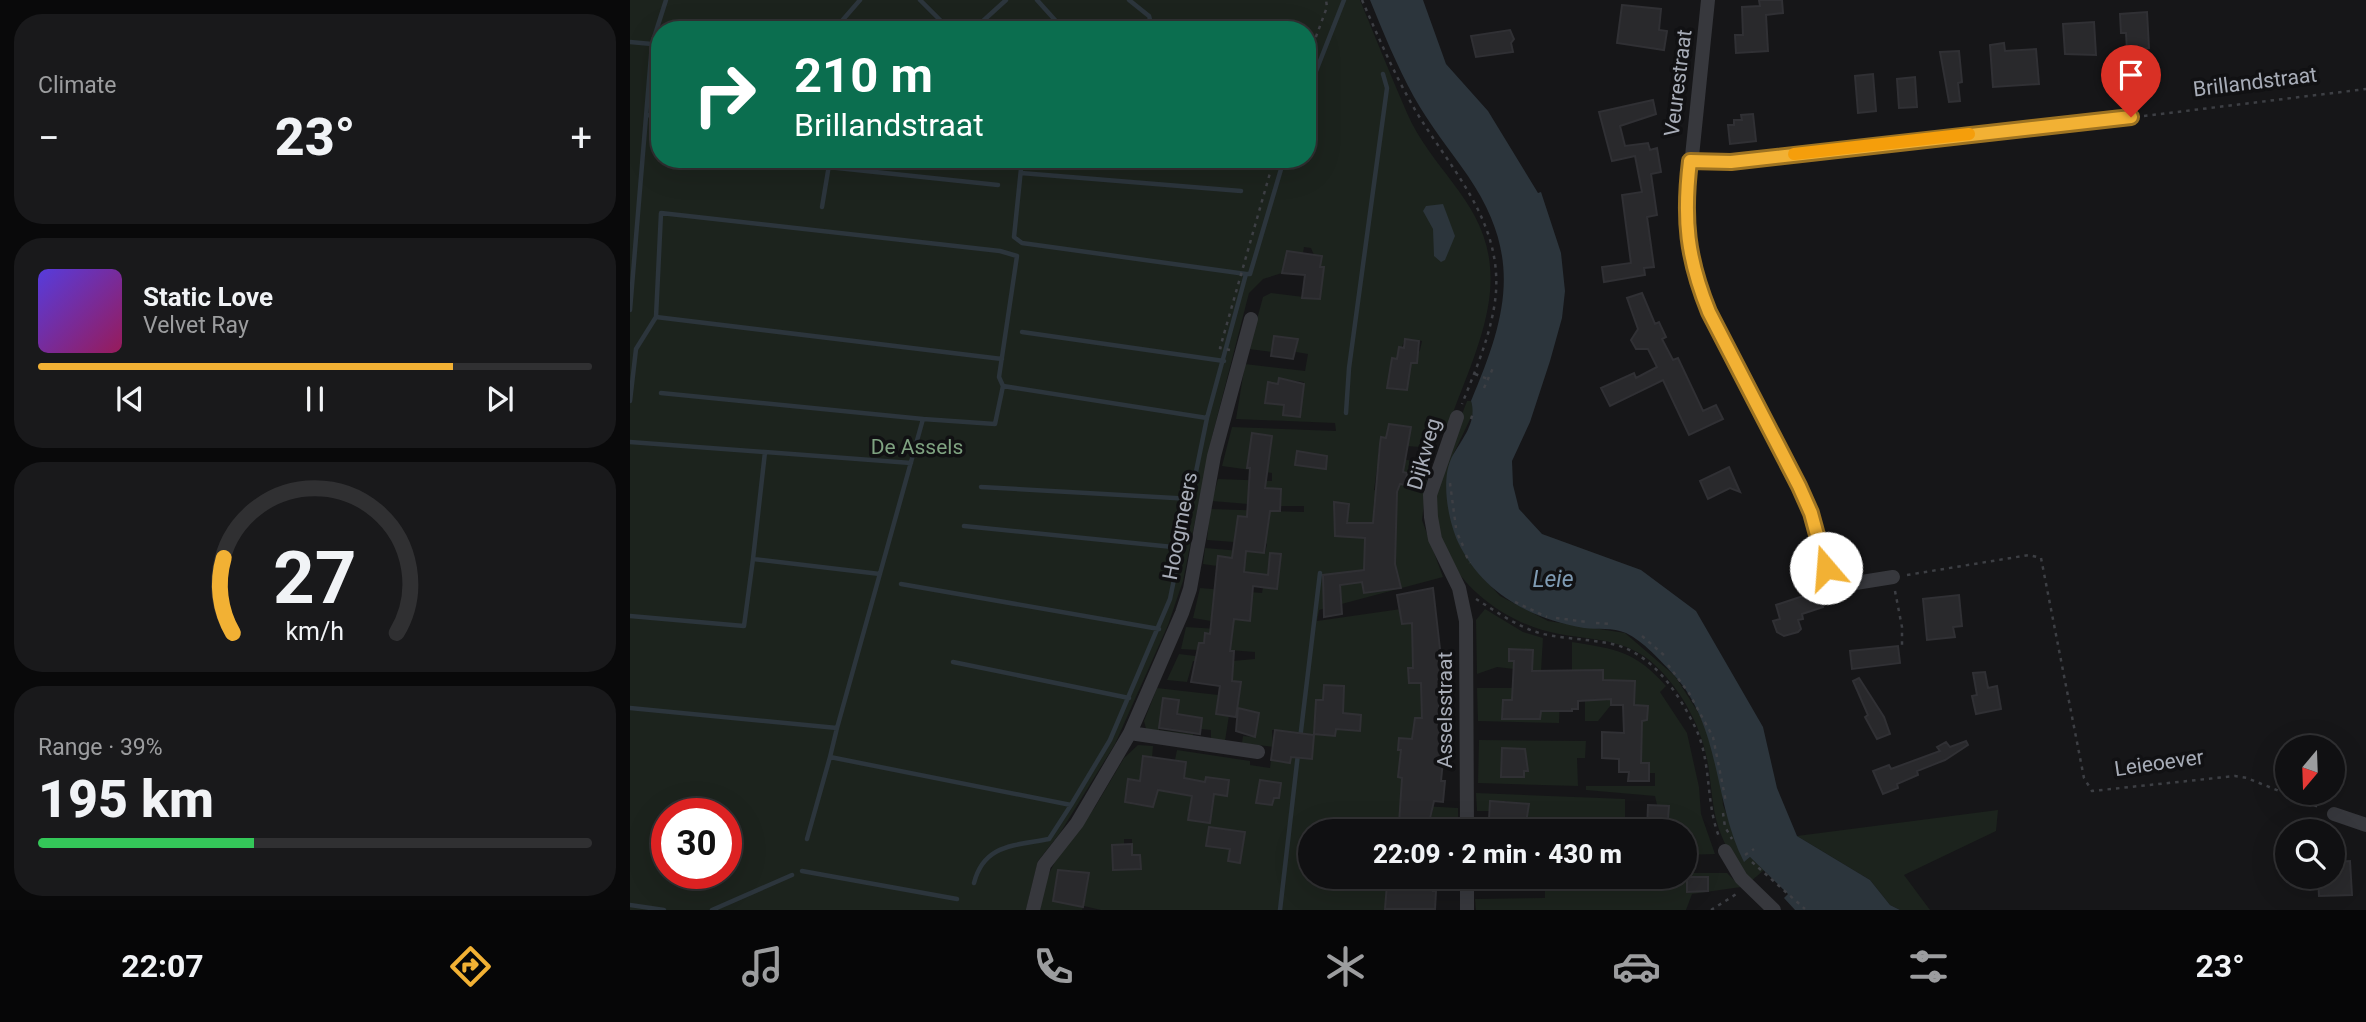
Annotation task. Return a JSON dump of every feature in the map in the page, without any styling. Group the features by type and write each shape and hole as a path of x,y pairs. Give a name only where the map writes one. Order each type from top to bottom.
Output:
{"street":[{"name":"Veurestraat","path":"1708,0 1690,161 1686,234 1698,285 1709,312 1811,513 1830,577 1843,584 1893,577"},
{"path":"1690,161 1731,162 2131,117"},
{"name":"Hoogmeers","path":"1033,910 1044,865 1077,823 1130,733 1190,589 1214,456 1251,319"},
{"name":"Dijkweg","path":"1458,589 1435,539 1430,495 1463,419"},
{"name":"Asselsstraat","path":"1458,589 1466,621 1467,819"},
{"path":"1130,733 1258,752"},
{"path":"2334,814 2366,825"},
{"path":"1725,851 1749,887 1774,910"},
{"path":"1467,889 1467,910"}],"path":[{"path":"1316,37 1327,7 1326,0"},
{"name":"Dijkweg","path":"1362,0 1410,102 1477,203 1493,244 1496,293 1463,419"},
{"name":"Brillandstraat","path":"2131,117 2366,89"},
{"path":"1220,348 1271,168"},
{"path":"1484,388 1493,368"},
{"path":"1474,374 1488,379"},
{"path":"1463,419 1475,411"},
{"path":"1450,483 1456,528"},
{"path":"1458,535 1464,548"},
{"path":"1466,555 1470,563"},
{"name":"Leieoever","path":"1893,577 2029,555 2041,558 2084,778 2092,791 2235,776 2247,778 2334,814"},
{"path":"1893,577 1902,627 1902,646"},
{"path":"1458,589 1532,630 1615,645 1651,664 1672,688 1697,731 1713,821 1725,851"},
{"path":"1515,603 1547,617"},
{"path":"1556,618 1587,622"},
{"path":"1596,623 1611,624"},
{"path":"1642,636 1665,656"},
{"path":"1668,665 1689,693 1713,737 1726,802"},
{"path":"1752,862 1805,909"},
{"path":"1711,910 1749,887"}],"green space":[{"name":"De Assels","path":"630,0 1360,0 1419,136 1474,215 1484,237 1490,263 1488,309 1474,358 1449,424 1441,423 1433,448 1407,446 1410,428 1389,424 1386,438 1381,437 1378,456 1429,463 1422,520 1443,577 1319,610 1317,621 1408,608 1401,614 1402,623 1414,622 1416,668 1409,683 1421,683 1435,736 1412,735 1412,739 1399,738 1398,750 1413,751 1399,768 1398,777 1418,780 1422,806 1458,808 1458,819 1430,819 1433,810 1413,808 1403,819 1298,819 1298,889 1393,889 1386,899 1385,908 1395,910 1101,910 1084,906 1082,910 1040,910 1044,883 1055,862 1095,807 1124,758 1138,745 1153,746 1152,757 1184,777 1186,762 1175,760 1177,750 1250,761 1250,765 1270,768 1271,760 1290,762 1294,733 1272,730 1273,747 1242,743 1243,736 1255,737 1259,713 1238,708 1241,683 1222,680 1224,665 1193,661 1187,682 1167,680 1179,654 1228,660 1233,668 1233,661 1255,659 1255,652 1228,650 1224,635 1205,633 1204,643 1199,643 1198,650 1181,649 1186,627 1233,630 1233,619 1250,621 1233,602 1213,600 1211,621 1193,618 1200,588 1262,593 1263,587 1277,588 1278,576 1244,573 1238,558 1219,556 1217,566 1203,564 1205,548 1265,553 1267,544 1238,516 1234,542 1207,540 1210,509 1304,512 1304,506 1280,506 1281,489 1249,487 1248,504 1212,501 1218,479 1272,481 1272,473 1222,466 1232,427 1336,431 1335,423 1236,419 1245,364 1305,371 1308,354 1296,352 1297,339 1274,336 1272,352 1249,349 1263,297 1271,293 1320,299 1324,268 1320,267 1322,256 1314,255 1311,248 1304,247 1303,253 1287,251 1282,273 1263,279 1249,293 1212,437 1183,581 1168,625 1115,744 1060,833 1038,861 1026,910 630,910","holes":["1405,339 1422,341 1420,350 1411,363 1407,390 1391,388 1392,359 1397,359","1280,379 1304,382 1301,407 1266,403 1268,382 1278,384","1377,468 1406,473 1405,485 1400,484 1398,492 1374,490","1374,500 1397,505 1396,531 1373,531","1160,782 1192,788 1191,796 1158,789 1153,807 1132,804","1124,839 1132,839 1132,855 1140,855 1141,869 1113,870 1112,845 1124,844","1071,870 1089,874 1073,905 1053,901 1058,871"]},
{"path":"1467,401 1471,401 1474,411 1452,457 1476,570 1500,596 1548,621 1625,633 1675,676 1703,720 1721,780 1723,805 1745,861 1750,857 1764,870 1750,882 1728,849 1719,828 1708,764 1697,726 1678,692 1661,671 1627,647 1535,628 1512,618 1490,604 1455,568 1443,546 1436,522 1436,497 1444,460"},
{"path":"1485,609 1523,632 1543,638 1540,688 1602,670 1572,670 1572,642 1624,654 1655,674 1666,686 1660,692 1687,733 1699,787 1701,814 1715,854 1697,855 1697,819 1669,819 1669,807 1657,805 1655,796 1586,790 1586,786 1655,786 1655,773 1649,773 1649,763 1636,763 1641,759 1642,737 1637,721 1647,720 1648,707 1623,706 1621,690 1593,700 1611,700 1611,705 1598,721 1585,721 1585,697 1560,698 1559,723 1478,721 1477,688 1513,688 1532,680 1533,651 1509,650 1509,661 1514,661 1514,669 1497,667 1477,674 1476,620"},
{"path":"1157,688 1218,695 1216,714 1227,716 1232,696 1225,741 1211,739 1211,730 1201,729 1202,720 1177,714 1179,701 1163,699 1159,730 1193,734 1193,738 1147,732 1144,721"},
{"path":"1479,740 1586,741 1585,758 1577,758 1578,786 1478,783"},
{"path":"1476,793 1625,799 1625,819 1526,819 1528,804 1508,808 1507,801 1490,801 1489,811 1477,811"},
{"path":"1998,810 1996,831 1904,875 1930,910 1900,910 1890,905 1870,880 1797,836"},
{"path":"1697,873 1727,873 1741,887 1692,894 1686,910 1476,910 1475,899 1545,898 1545,889 1697,889"}],"water":[{"name":"Leie","path":"1370,0 1423,0 1446,64 1488,111 1538,193 1541,192 1561,253 1565,291 1562,318 1530,422 1512,461 1513,485 1519,509 1542,534 1641,570 1696,611 1763,727 1777,788 1797,836 1870,880 1890,905 1900,910 1795,910 1784,898 1788,894 1750,857 1744,862 1734,839 1701,718 1690,696 1674,675 1645,646 1626,633 1564,624 1510,601 1480,576 1468,560 1451,523 1446,478 1451,459 1470,424 1473,409 1471,401 1493,341 1504,287 1503,260 1497,233 1485,205 1414,97"},
{"path":"1443,204 1455,236 1445,260 1441,262 1434,256 1433,229 1423,211 1426,206"}],"building":[{"path":"1759,0 1782,0 1783,13 1766,15 1768,51 1736,53 1735,35 1743,35 1742,7 1760,6"},
{"path":"1622,5 1661,9 1659,30 1667,31 1664,50 1617,43"},
{"path":"2147,12 2149,48 2127,50 2126,33 2121,33 2120,14"},
{"path":"2094,22 2096,55 2065,54 2063,24"},
{"path":"1510,30 1514,39 1511,43 1513,52 1476,57 1471,36"},
{"path":"2004,43 2005,51 2036,49 2039,84 1993,87 1990,45"},
{"path":"1959,51 1962,82 1958,83 1960,101 1949,102 1940,52"},
{"path":"1873,74 1876,111 1858,113 1855,76"},
{"path":"1915,77 1917,107 1899,108 1897,79"},
{"path":"1653,100 1656,114 1620,126 1625,146 1648,143 1650,150 1657,148 1661,172 1651,174 1657,215 1647,217 1654,267 1644,268 1645,275 1604,282 1602,267 1631,263 1622,195 1642,192 1635,156 1612,161 1599,112"},
{"path":"1753,114 1756,141 1730,144 1728,125 1734,125 1734,120 1742,120 1741,115"},
{"path":"1287,251 1322,256 1320,267 1324,267 1320,299 1302,298 1305,275 1282,273"},
{"path":"1642,293 1655,324 1659,322 1666,337 1662,339 1673,360 1678,358 1703,411 1716,405 1723,419 1689,435 1663,380 1610,406 1601,388 1634,373 1636,378 1657,367 1648,349 1636,349 1631,340 1638,329 1627,298"},
{"path":"1274,336 1298,339 1293,359 1271,356"},
{"path":"1405,339 1419,341 1417,363 1411,363 1407,390 1387,388 1392,358 1397,359 1399,347 1404,348"},
{"path":"1279,378 1304,384 1300,417 1283,415 1284,405 1265,403 1268,382 1278,384"},
{"path":"1389,424 1411,427 1403,472 1407,473 1405,485 1400,484 1397,492 1395,564 1401,588 1364,593 1362,582 1340,585 1342,614 1324,617 1323,575 1364,570 1365,538 1335,536 1334,502 1349,504 1347,523 1373,523 1381,437 1386,438"},
{"path":"1252,433 1272,436 1265,488 1281,489 1280,511 1270,511 1264,553 1246,551 1244,572 1268,575 1270,553 1281,554 1277,589 1253,586 1250,621 1234,619 1230,651 1234,651 1232,681 1241,682 1236,717 1216,714 1220,686 1191,682 1199,643 1204,643 1205,633 1210,634 1218,556 1232,558 1238,516 1247,517 1250,468 1247,468"},
{"path":"1297,451 1327,456 1326,469 1295,465"},
{"path":"1729,467 1740,492 1730,488 1708,499 1700,481"},
{"path":"1433,588 1440,649 1440,700 1437,719 1447,720 1441,781 1445,781 1443,802 1434,801 1430,819 1399,819 1402,778 1398,777 1401,750 1398,750 1399,738 1412,739 1415,718 1422,718 1421,683 1409,683 1408,668 1413,668 1412,623 1402,624 1397,595"},
{"path":"1818,591 1823,607 1802,614 1803,619 1798,620 1801,629 1798,632 1784,636 1777,632 1773,621 1780,619 1776,605"},
{"path":"1959,595 1962,626 1953,627 1955,637 1927,640 1923,599"},
{"path":"1898,646 1900,663 1852,669 1850,651"},
{"path":"1509,649 1533,650 1532,671 1603,670 1603,680 1635,681 1634,705 1648,706 1647,720 1642,721 1641,763 1649,763 1649,781 1628,781 1629,772 1619,772 1619,759 1602,758 1602,732 1624,733 1623,705 1611,705 1611,699 1578,701 1578,709 1572,711 1541,711 1540,719 1502,719 1503,700 1512,700 1514,661 1509,661"},
{"path":"1985,672 1988,688 1997,686 2001,709 1976,714 1972,696 1977,695 1973,673"},
{"path":"1859,678 1884,717 1890,734 1877,739 1865,717 1868,715 1853,681"},
{"path":"1324,685 1344,686 1343,713 1361,715 1360,731 1336,729 1335,736 1314,734 1316,700 1323,700"},
{"path":"1163,698 1179,700 1177,714 1202,718 1200,734 1159,728"},
{"path":"1238,708 1259,713 1255,737 1236,731"},
{"path":"1275,730 1314,735 1312,759 1291,757 1290,763 1271,760"},
{"path":"1966,741 1968,745 1945,760 1917,771 1918,775 1897,784 1898,788 1883,794 1873,771 1889,765 1891,769 1940,751 1937,747 1946,742 1950,747"},
{"path":"1502,748 1525,749 1528,771 1524,771 1524,777 1501,777"},
{"path":"1143,756 1186,762 1184,778 1205,782 1206,777 1229,780 1227,796 1214,794 1210,823 1188,820 1192,796 1158,790 1153,807 1125,802 1128,779 1140,781"},
{"path":"1260,780 1281,783 1279,798 1274,798 1272,805 1256,803"},
{"path":"1490,801 1529,804 1527,819 1489,819"},
{"path":"1648,805 1669,806 1668,819 1647,819"},
{"path":"1209,827 1245,832 1240,863 1228,861 1230,849 1206,846"},
{"path":"1132,844 1132,855 1140,855 1141,869 1113,870 1112,845"},
{"path":"2345,861 2350,861 2352,895 2319,896 2319,889 2345,889"},
{"path":"1058,870 1089,873 1083,907 1053,901"},
{"path":"1697,877 1708,877 1708,891 1687,892 1687,889 1697,889"},
{"path":"1387,889 1436,891 1435,909 1385,909"}],"waterway":[{"path":"659,21 666,0"},
{"path":"842,21 860,0"},
{"path":"920,0 941,21"},
{"path":"983,21 1006,0"},
{"path":"1037,0 1056,21"},
{"path":"1129,0 1149,16 1150,21"},
{"path":"1316,71 1344,0"},
{"path":"630,42 651,44"},
{"path":"630,310 651,56"},
{"path":"1346,413 1349,368 1387,88 1383,74"},
{"path":"647,115 651,115"},
{"path":"822,207 828,168"},
{"path":"837,168 998,185"},
{"path":"1021,168 1014,237 1022,243 1246,274 1250,274 1281,168"},
{"path":"1021,173 1241,191"},
{"path":"630,401 636,349 656,317 661,213 1000,251 1017,256 999,377 1003,386 1207,418"},
{"path":"630,708 837,728 830,757 1071,805 1110,740 1170,599 1207,418 1246,274"},
{"path":"656,317 1002,359"},
{"path":"1022,332 1224,361"},
{"path":"837,728 923,419 995,424 1003,386"},
{"path":"661,393 923,419"},
{"path":"630,442 911,463"},
{"path":"753,559 765,452"},
{"path":"981,487 1192,499"},
{"path":"964,526 1183,548"},
{"path":"630,616 744,626 753,559 880,574"},
{"path":"1300,739 1320,573"},
{"path":"901,584 1159,629"},
{"path":"953,662 1129,698"},
{"path":"1280,910 1298,754"},
{"path":"807,839 830,757"},
{"path":"974,883 979,870 993,854 1013,846 1049,839 1071,805"},
{"path":"802,871 957,899"},
{"path":"712,910 792,875"},
{"path":"630,905 664,910"}],"slow traffic":[{"path":"1794,154 1969,134"}],"route":[{"path":"1826,568 1811,513 1799,486 1709,312 1698,285 1686,234 1690,161 1731,162 2131,117"}]}
